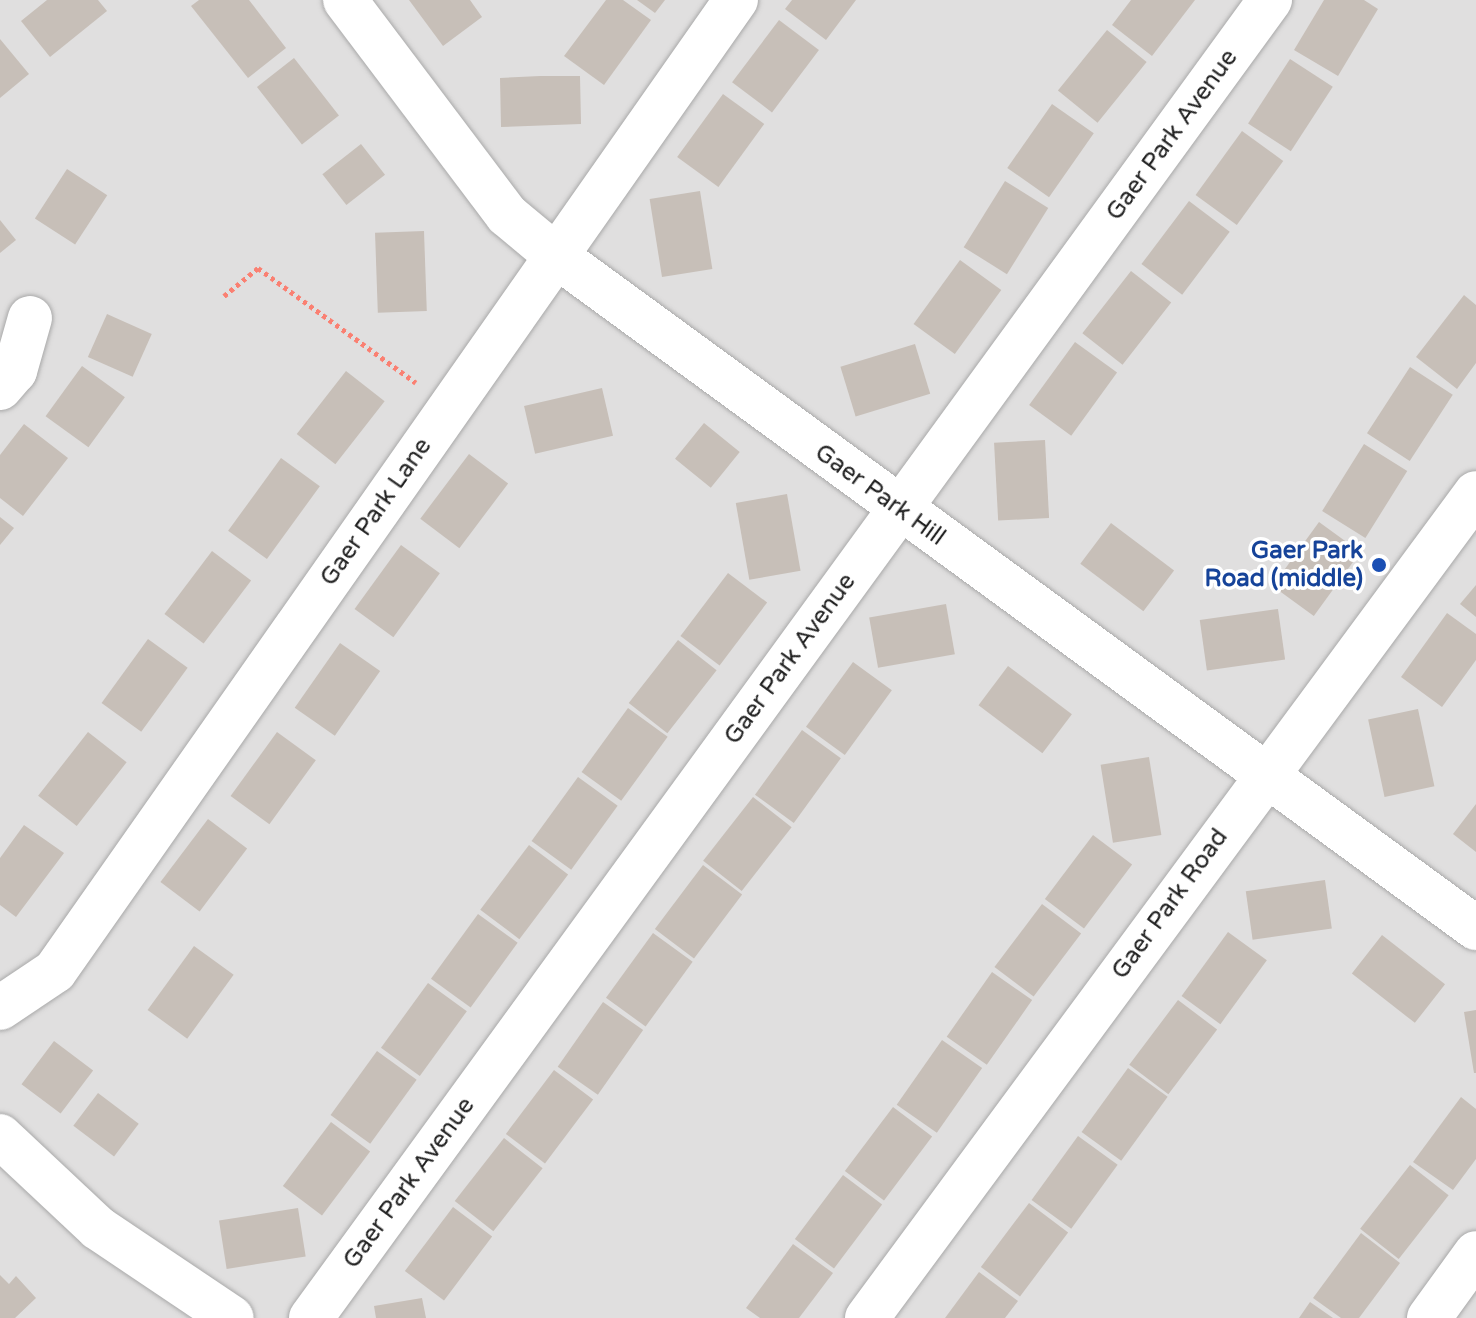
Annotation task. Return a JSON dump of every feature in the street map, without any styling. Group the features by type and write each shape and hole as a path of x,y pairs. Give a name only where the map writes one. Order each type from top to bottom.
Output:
{"street":[{"name":"Gaer Park Hill","path":"345,0 507,215 555,255 899,510 1267,772 1476,928"},
{"name":"Gaer Park Lane","path":"0,1008 55,971 736,0"},
{"name":"Gaer Park Avenue","path":"311,1318 1270,0"},
{"path":"0,388 15,371 30,318"},
{"name":"Gaer Park Road","path":"867,1318 1267,772 1476,493"},
{"path":"0,1136 98,1228 232,1318"},
{"path":"1429,1318 1476,1253"}],"path":[{"path":"224,296 258,268 449,407"}],"shaded area":[{"path":"0,0 1476,0 1476,1318 0,1318"}],"building":[{"path":"47,0 98,0 107,11 50,57 21,21"},
{"path":"199,0 249,0 286,48 248,78 191,6"},
{"path":"409,0 470,0 482,17 443,46"},
{"path":"606,0 623,0 651,20 604,85 564,56"},
{"path":"637,0 665,0 655,13"},
{"path":"792,0 856,0 826,40 785,9"},
{"path":"1131,0 1195,0 1152,56 1112,25"},
{"path":"1324,0 1364,0 1378,9 1338,76 1294,50"},
{"path":"779,20 819,50 772,112 732,82"},
{"path":"1107,30 1147,62 1098,123 1058,91"},
{"path":"0,39 29,74 0,98"},
{"path":"294,58 339,116 302,144 257,87"},
{"path":"1290,59 1333,87 1291,151 1248,124"},
{"path":"580,76 581,124 501,127 500,78"},
{"path":"723,94 764,124 718,187 677,157"},
{"path":"1052,104 1094,133 1049,197 1007,168"},
{"path":"1242,131 1283,161 1237,225 1196,195"},
{"path":"361,144 385,175 346,205 322,174"},
{"path":"67,169 107,195 75,245 35,218"},
{"path":"1005,181 1048,208 1007,274 964,247"},
{"path":"700,191 712,269 662,277 650,199"},
{"path":"1189,201 1230,232 1182,295 1141,264"},
{"path":"0,220 16,240 0,253"},
{"path":"424,231 427,311 378,313 375,233"},
{"path":"960,260 1001,290 955,354 914,324"},
{"path":"1131,271 1171,302 1123,365 1082,333"},
{"path":"1464,295 1476,305 1476,363 1457,389 1416,357"},
{"path":"107,314 152,334 133,377 88,357"},
{"path":"1075,342 1117,373 1071,436 1029,405"},
{"path":"915,344 930,394 856,417 840,367"},
{"path":"82,366 125,397 88,447 46,416"},
{"path":"1410,367 1453,395 1410,461 1367,433"},
{"path":"346,371 385,401 335,464 297,434"},
{"path":"602,388 613,436 535,454 524,406"},
{"path":"704,423 740,452 711,488 675,459"},
{"path":"24,424 68,458 23,516 0,498 0,455"},
{"path":"1045,440 1049,518 998,521 994,443"},
{"path":"1364,444 1407,471 1365,538 1322,511"},
{"path":"469,454 508,483 459,548 420,519"},
{"path":"281,458 320,486 267,559 228,531"},
{"path":"787,494 801,571 749,580 736,503"},
{"path":"0,517 14,528 0,545"},
{"path":"1319,522 1360,552 1314,616 1273,586"},
{"path":"1111,523 1174,571 1143,611 1080,564"},
{"path":"401,545 440,573 393,637 355,609"},
{"path":"212,551 251,580 204,644 164,614"},
{"path":"728,573 767,602 720,666 680,636"},
{"path":"1476,585 1476,617 1460,604"},
{"path":"946,604 955,654 878,668 869,618"},
{"path":"1278,609 1285,660 1207,670 1200,620"},
{"path":"1447,613 1476,634 1476,660 1442,707 1401,677"},
{"path":"148,639 188,668 141,732 102,703"},
{"path":"678,640 717,670 667,733 629,703"},
{"path":"340,643 380,671 335,736 295,708"},
{"path":"853,662 892,690 845,755 806,727"},
{"path":"1008,666 1072,714 1042,753 979,705"},
{"path":"628,708 668,737 621,801 582,772"},
{"path":"1418,709 1434,786 1385,797 1368,720"},
{"path":"802,730 841,758 794,823 755,795"},
{"path":"88,732 127,762 77,826 38,796"},
{"path":"277,732 316,760 269,824 231,796"},
{"path":"1149,757 1161,835 1113,843 1101,765"},
{"path":"578,777 618,806 571,870 532,841"},
{"path":"753,797 792,827 742,891 703,861"},
{"path":"1476,804 1476,852 1453,834"},
{"path":"208,819 247,848 200,912 160,882"},
{"path":"24,825 64,853 16,917 0,905 0,858"},
{"path":"1093,835 1132,864 1084,928 1045,899"},
{"path":"529,845 568,874 519,939 480,910"},
{"path":"703,865 742,894 694,958 655,929"},
{"path":"1325,880 1332,929 1253,940 1246,891"},
{"path":"1042,904 1081,933 1034,997 994,967"},
{"path":"478,914 518,943 471,1008 431,979"},
{"path":"1228,932 1267,960 1220,1024 1182,996"},
{"path":"653,933 693,962 646,1027 606,998"},
{"path":"1382,935 1445,984 1415,1023 1352,974"},
{"path":"194,946 234,975 187,1039 148,1010"},
{"path":"992,972 1032,1000 987,1065 947,1037"},
{"path":"428,983 467,1011 420,1076 381,1048"},
{"path":"1178,1000 1217,1029 1168,1094 1129,1065"},
{"path":"603,1002 643,1030 598,1095 558,1067"},
{"path":"1476,1010 1476,1073 1474,1073 1464,1012"},
{"path":"942,1040 982,1068 937,1133 897,1105"},
{"path":"54,1041 93,1070 61,1114 22,1084"},
{"path":"377,1051 417,1080 370,1144 331,1115"},
{"path":"1128,1068 1168,1097 1121,1161 1082,1132"},
{"path":"554,1070 593,1099 545,1163 506,1134"},
{"path":"98,1093 139,1124 114,1156 73,1126"},
{"path":"1461,1097 1476,1109 1476,1159 1453,1190 1413,1162"},
{"path":"893,1107 932,1136 884,1200 845,1171"},
{"path":"331,1122 370,1151 322,1215 283,1186"},
{"path":"1078,1136 1118,1165 1071,1229 1032,1200"},
{"path":"504,1138 543,1168 493,1231 455,1201"},
{"path":"1410,1165 1449,1195 1399,1259 1360,1229"},
{"path":"843,1175 882,1204 834,1268 795,1239"},
{"path":"1029,1203 1068,1232 1020,1296 981,1267"},
{"path":"453,1207 492,1236 444,1300 405,1271"},
{"path":"298,1208 306,1256 227,1269 219,1221"},
{"path":"1361,1233 1400,1263 1359,1318 1341,1318 1313,1298"},
{"path":"793,1244 833,1273 799,1318 760,1318 746,1308"},
{"path":"979,1272 1018,1301 1005,1318 945,1318"},
{"path":"0,1275 9,1284 16,1276 36,1298 15,1318 0,1318"},
{"path":"422,1298 426,1318 376,1318 374,1306"},
{"path":"1310,1302 1333,1318 1299,1318"}],"place":[{"name":"Gaer Park Road (middle)","path":"1379,565"}]}
